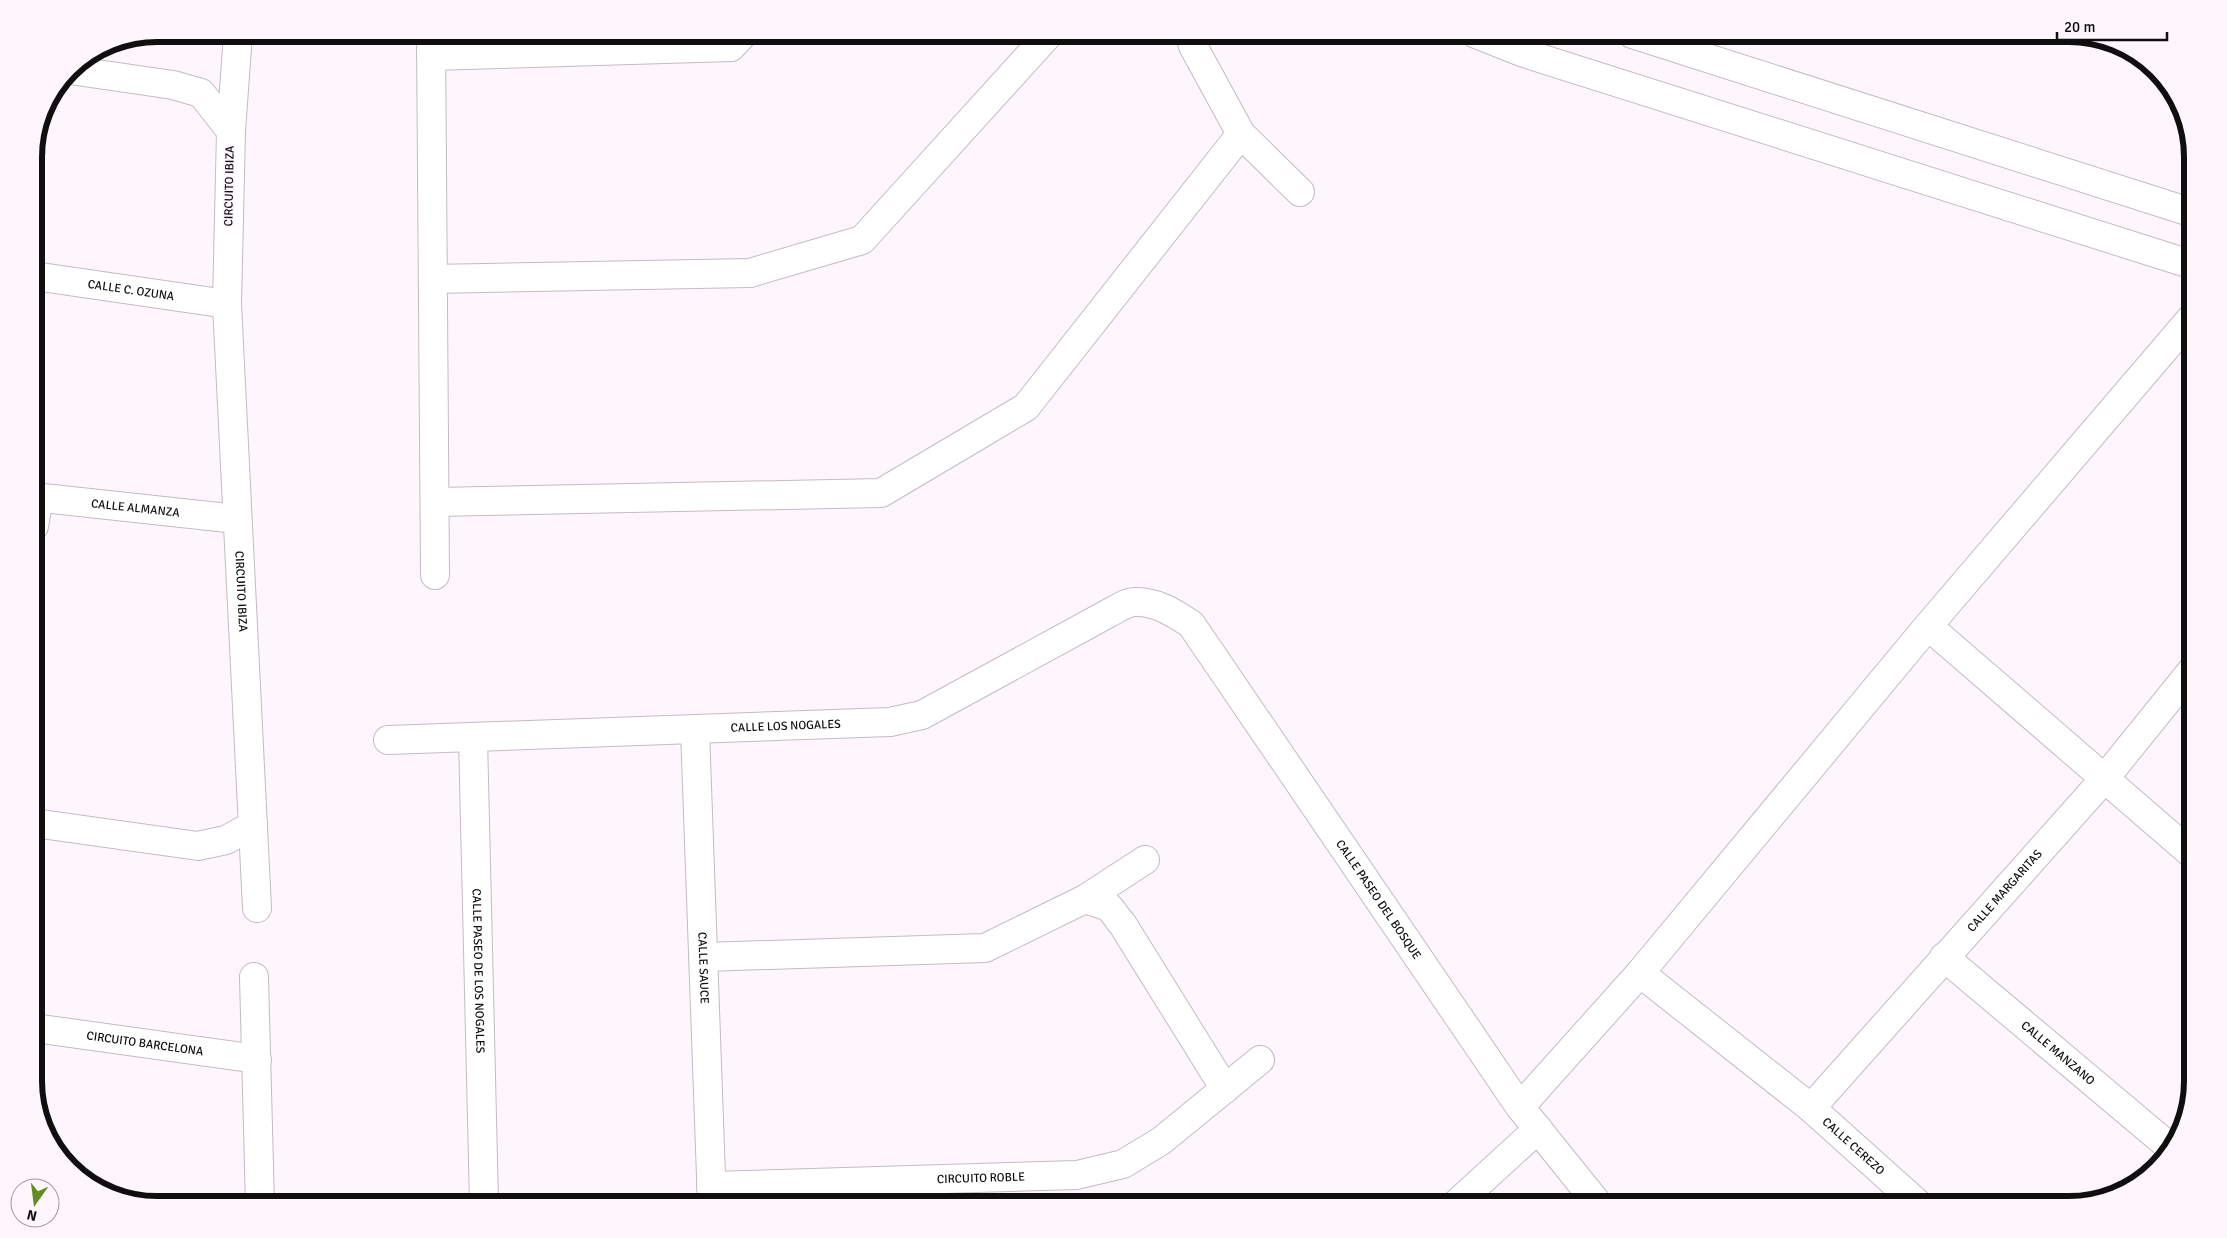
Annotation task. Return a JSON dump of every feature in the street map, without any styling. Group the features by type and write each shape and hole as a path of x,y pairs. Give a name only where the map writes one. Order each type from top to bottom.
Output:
{"street":[{"name":"CIRCUITO IBIZA","path":"237,42 231,131 227,304 257,908"},
{"path":"435,575 431,45 674,42 731,47 736,42"},
{"path":"433,279 750,273 862,240 1042,42"},
{"path":"1192,42 1241,134 1300,192"},
{"path":"1496,42 1524,53 2184,262"},
{"path":"1657,42 2184,210"},
{"name":"CIRCUITO IBIZA","path":"81,72 173,84 201,93 231,131"},
{"path":"434,502 881,493 1026,407 1241,134"},
{"name":"CALLE C. OZUNA","path":"43,277 227,304"},
{"path":"1520,1107 1640,973 1928,626 2184,327"},
{"name":"CALLE ALMANZA","path":"43,499 237,519"},
{"name":"CALLE LOS NOGALES","path":"388,740 890,722 922,715 1109,612 1134,602 1153,604"},
{"name":"CALLE PASEO DEL BOSQUE","path":"1153,604 1170,611 1190,624 1520,1107 1592,1196"},
{"path":"1928,626 2184,847"},
{"name":"CALLE MARGARITAS","path":"1811,1108 2105,778 2184,680"},
{"name":"CALLE SAUCE","path":"695,730 711,1195"},
{"name":"CALLE PASEO DE LOS NOGALES","path":"473,737 484,1196"},
{"path":"43,824 198,846 226,840 253,825"},
{"path":"704,958 985,948 1085,899 1145,860"},
{"path":"1085,899 1109,907 1123,925 1225,1089"},
{"name":"CALLE MANZANO","path":"1944,957 2165,1143"},
{"name":"CALLE CEREZO","path":"1640,973 1811,1108 1909,1196"},
{"path":"254,977 260,1196"},
{"name":"CIRCUITO BARCELONA","path":"43,1029 257,1060"},
{"name":"CIRCUITO ROBLE","path":"711,1195 1077,1175 1123,1164 1161,1141 1260,1060"},
{"path":"1465,1196 1538,1129"}]}
